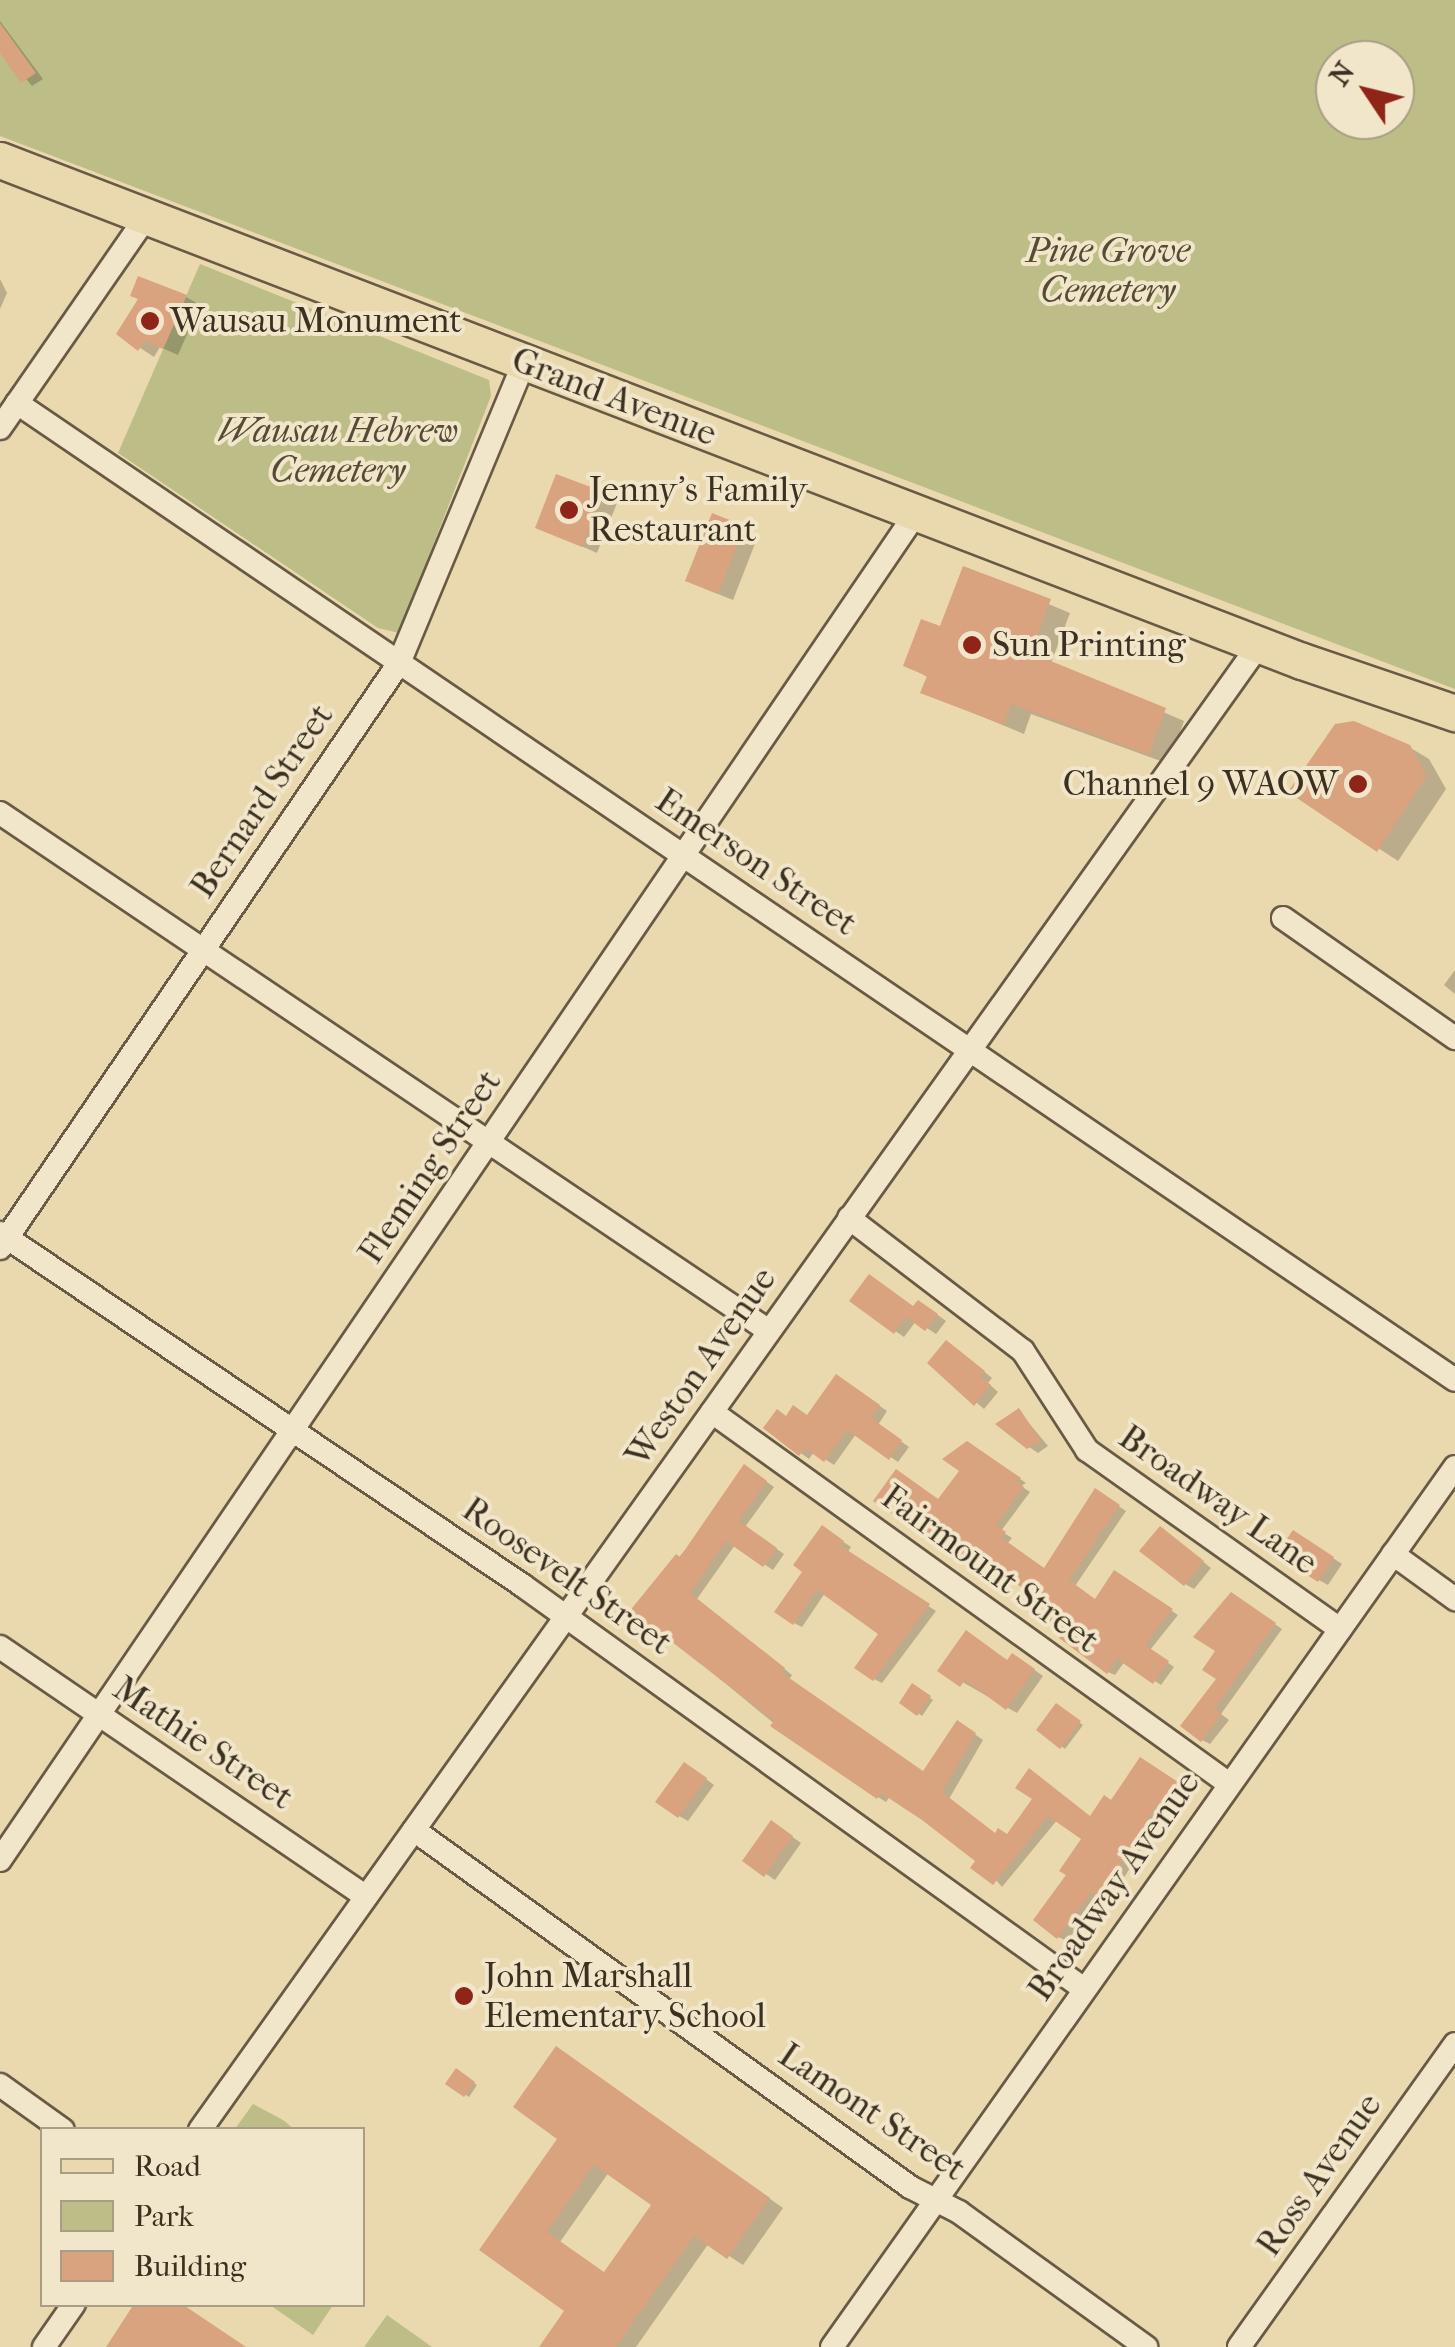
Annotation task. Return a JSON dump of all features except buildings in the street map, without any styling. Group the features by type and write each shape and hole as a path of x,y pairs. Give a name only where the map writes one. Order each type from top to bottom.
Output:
{"main road":[{"name":"Grand Avenue","path":"0,160 1259,645 1455,713"}],"street":[{"path":"0,428 146,217"},
{"name":"Bernard Street","path":"2,1240 399,663 524,362"},
{"name":"Emerson Street","path":"17,403 1455,1380"},
{"name":"Fleming Street","path":"0,1860 102,1716 916,513"},
{"name":"Weston Avenue","path":"202,2127 1259,645"},
{"path":"0,813 769,1331"},
{"path":"1283,918 1455,1038"},
{"name":"Broadway Lane","path":"849,1218 1023,1351 1087,1450 1340,1629"},
{"name":"Roosevelt Street","path":"2,1240 566,1616 1084,1988"},
{"name":"Fairmount Street","path":"712,1412 1228,1784"},
{"name":"Broadway Avenue","path":"832,2347 1455,1467"},
{"path":"1393,1554 1455,1599"},
{"name":"Mathie Street","path":"0,1648 366,1897"},
{"name":"Lamont Street","path":"414,1830 910,2187 938,2198 1146,2347"},
{"name":"Ross Avenue","path":"1239,2347 1455,2044"},
{"path":"0,2085 59,2127"},
{"path":"44,2347 72,2307"}],"green space":[{"name":"Pine Grove Cemetery","path":"0,0 1455,0 1455,689 0,136"},
{"name":"Wausau Hebrew Cemetery","path":"200,264 489,380 491,396 399,633 378,628 118,453"},
{"path":"253,2104 292,2127 236,2127"},
{"path":"273,2307 332,2307 313,2335"},
{"path":"387,2315 432,2347 364,2347"}],"place":[{"name":"Wausau Monument","path":"150,321"},
{"name":"Jenny's Family Restaurant","path":"569,510"},
{"name":"Sun Printing","path":"972,645"},
{"name":"Channel 9 WAOW","path":"1358,784"},
{"name":"John Marshall Elementary School","path":"464,1996"}]}
